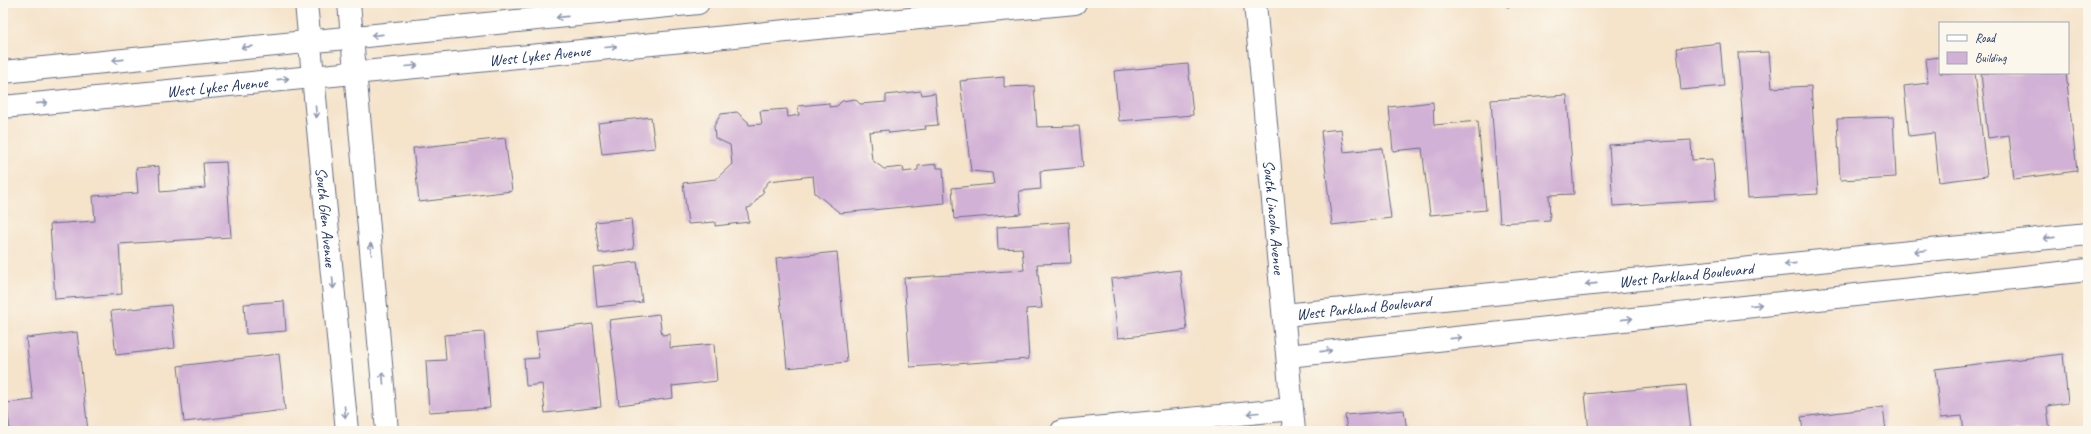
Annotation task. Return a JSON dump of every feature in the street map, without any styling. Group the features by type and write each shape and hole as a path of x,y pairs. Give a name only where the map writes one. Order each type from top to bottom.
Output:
{"street":[{"name":"South Glen Avenue","path":"306,3 347,431"},
{"path":"348,3 387,431"},
{"path":"3,72 310,40 352,38 698,3"},
{"name":"West Lykes Avenue","path":"3,107 1075,3"},
{"name":"South Lincoln Avenue","path":"1255,3 1294,431"},
{"name":"West Parkland Boulevard","path":"1284,315 2088,234"},
{"path":"1288,356 2088,270"},
{"path":"1062,431 1292,409"}],"building":[{"path":"1506,3 1535,3 1535,4 1507,7"},
{"path":"1720,43 1724,86 1681,90 1677,48"},
{"path":"1769,52 1772,88 1811,86 1818,194 1748,198 1738,53"},
{"path":"1939,57 1939,74 1975,74 1987,176 1939,182 1934,133 1909,136 1904,86 1928,83 1925,59"},
{"path":"1188,64 1193,115 1119,121 1114,71"},
{"path":"1981,74 2066,74 2077,171 2014,179 2009,135 1988,138"},
{"path":"1004,77 1004,87 1034,86 1037,127 1079,126 1083,167 1040,171 1041,189 1019,191 1021,214 954,219 952,188 994,184 992,173 971,171 960,81"},
{"path":"921,91 922,95 935,93 938,125 925,126 926,129 889,133 888,130 869,132 872,160 884,169 903,167 904,172 918,170 918,166 937,164 937,168 943,168 945,203 840,213 815,193 813,176 769,181 762,190 764,191 751,207 747,208 749,222 715,226 715,222 688,224 683,183 716,179 732,164 730,145 715,138 714,126 721,114 737,112 748,122 749,125 762,124 760,111 787,109 788,117 799,115 798,106 829,103 829,107 837,106 842,101 855,99 860,104 886,102 886,95"},
{"path":"1567,95 1574,194 1549,195 1550,220 1500,223 1491,100"},
{"path":"1433,102 1434,125 1478,121 1486,210 1430,215 1422,148 1393,151 1389,107"},
{"path":"651,117 655,148 602,154 598,123"},
{"path":"1893,117 1896,177 1840,180 1837,119"},
{"path":"1341,129 1344,152 1382,148 1391,218 1332,225 1321,131"},
{"path":"505,138 512,191 419,202 413,148"},
{"path":"1691,140 1692,160 1713,159 1716,200 1613,206 1609,145"},
{"path":"226,162 231,237 119,244 122,294 55,299 50,224 95,221 93,196 138,193 136,168 159,166 160,192 205,188 203,163"},
{"path":"631,218 634,249 599,253 595,222"},
{"path":"1069,222 1071,263 1037,264 1042,308 1026,309 1029,359 910,367 904,278 1024,270 1022,248 998,249 997,227"},
{"path":"837,252 847,362 787,368 776,258"},
{"path":"637,262 642,302 597,307 593,267"},
{"path":"1180,270 1187,330 1118,338 1111,279"},
{"path":"284,301 286,331 246,334 244,304"},
{"path":"171,305 175,348 116,355 111,311"},
{"path":"659,314 662,335 670,334 670,348 714,344 717,381 672,386 673,398 619,405 609,320"},
{"path":"593,324 601,407 545,413 542,384 526,386 524,359 539,358 536,331"},
{"path":"77,332 88,431 10,431 7,403 33,400 26,338"},
{"path":"484,332 490,408 429,412 426,361 446,360 444,335"},
{"path":"279,354 285,410 184,422 178,366"},
{"path":"2063,354 2068,403 2047,406 2050,431 1964,431 1962,416 1940,418 1935,369"},
{"path":"1686,385 1691,431 1589,431 1585,394"},
{"path":"1883,407 1886,431 1803,431 1801,417"},
{"path":"1404,410 1407,431 1347,431 1345,415"}]}
